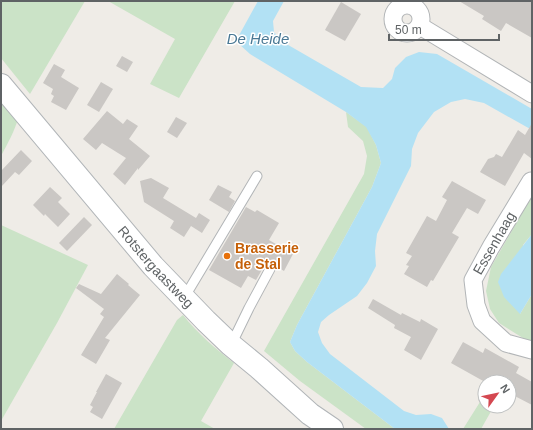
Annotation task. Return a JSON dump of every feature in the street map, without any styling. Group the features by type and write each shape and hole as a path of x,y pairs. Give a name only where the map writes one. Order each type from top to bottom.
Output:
{"street":[{"path":"420,26 532,94"},
{"name":"Rotstergaastweg","path":"1,85 153,266 231,345 310,414 332,429"},
{"name":"Essenhaag","path":"531,181 473,280 476,305 482,321 506,343 532,350"}],"lane":[{"path":"184,298 257,176"},
{"path":"231,345 270,269"}],"green space":[{"path":"1,1 85,1 30,94 1,58"},
{"path":"108,1 235,1 179,98 150,84 175,39"},
{"path":"1,94 19,116 1,156"},
{"path":"346,112 367,127 376,145 381,163 372,187 297,325 290,342 295,351 307,362 395,429 366,429 300,381 264,351 364,174 367,156 363,141 348,127"},
{"path":"532,196 532,234 523,245 520,314 532,294 531,343 499,323 490,309 486,291 491,267"},
{"path":"1,225 88,265 1,421"},
{"path":"183,315 207,341 234,363 201,421 215,429 114,429 177,320"},
{"path":"477,407 477,414 489,414 481,429 463,429"}],"water":[{"name":"De Heide","path":"258,1 284,1 273,21 274,32 283,42 361,87 383,88 392,79 395,68 406,57 419,52 437,54 532,109 532,130 484,103 465,99 451,102 434,112 418,133 412,149 411,166 377,234 375,251 376,266 367,283 357,296 321,322 318,332 322,343 330,354 404,411 416,415 431,414 442,418 449,429 395,429 307,362 295,351 290,342 297,325 372,187 381,163 376,145 366,127 346,112 250,54 239,44 237,39"},
{"path":"532,234 532,294 520,314 504,297 498,282 501,274"}],"building":[{"path":"459,1 532,1 532,38 506,23 501,31 482,19 484,16"},
{"path":"341,2 361,14 345,41 325,30"},
{"path":"122,56 133,62 127,72 116,66"},
{"path":"54,64 65,70 61,77 79,88 66,110 51,102 54,96 51,94 53,89 43,83"},
{"path":"101,82 113,89 99,112 87,105"},
{"path":"107,111 123,124 127,119 138,126 129,139 150,156 138,170 138,168 125,185 113,174 126,158 102,143 96,150 83,139"},
{"path":"176,117 187,123 177,138 167,132"},
{"path":"532,123 532,159 524,153 505,186 480,172 488,159 494,157 496,154 502,157 518,130 525,135"},
{"path":"21,150 32,161 19,175 15,172 1,187 1,171"},
{"path":"151,178 169,188 163,198 196,218 199,213 210,220 202,233 191,226 184,237 170,228 174,221 144,202 140,181"},
{"path":"452,181 486,200 478,214 467,208 452,233 459,237 433,281 431,280 427,287 404,274 409,266 406,265 412,256 406,253 427,216 436,221 447,200 442,197"},
{"path":"218,185 232,192 229,197 235,201 229,212 209,200"},
{"path":"50,187 62,198 58,202 70,214 58,227 33,205"},
{"path":"246,207 255,212 257,210 279,223 269,240 293,254 284,271 267,261 256,280 248,276 241,288 209,270"},
{"path":"84,217 92,225 67,251 59,243"},
{"path":"117,274 140,295 105,338 110,340 96,364 81,355 104,317 100,314 104,309 76,288 79,284 101,294"},
{"path":"373,299 401,315 402,313 420,322 421,319 438,329 421,360 404,350 411,337 394,328 395,325 368,308"},
{"path":"463,342 483,353 485,348 519,367 516,373 532,382 532,405 517,397 517,374 477,374 477,378 451,363"},
{"path":"106,374 122,383 102,419 90,412 93,407 90,405"}],"place":[{"name":"Brasserie de Stal","path":"227,256"}]}
